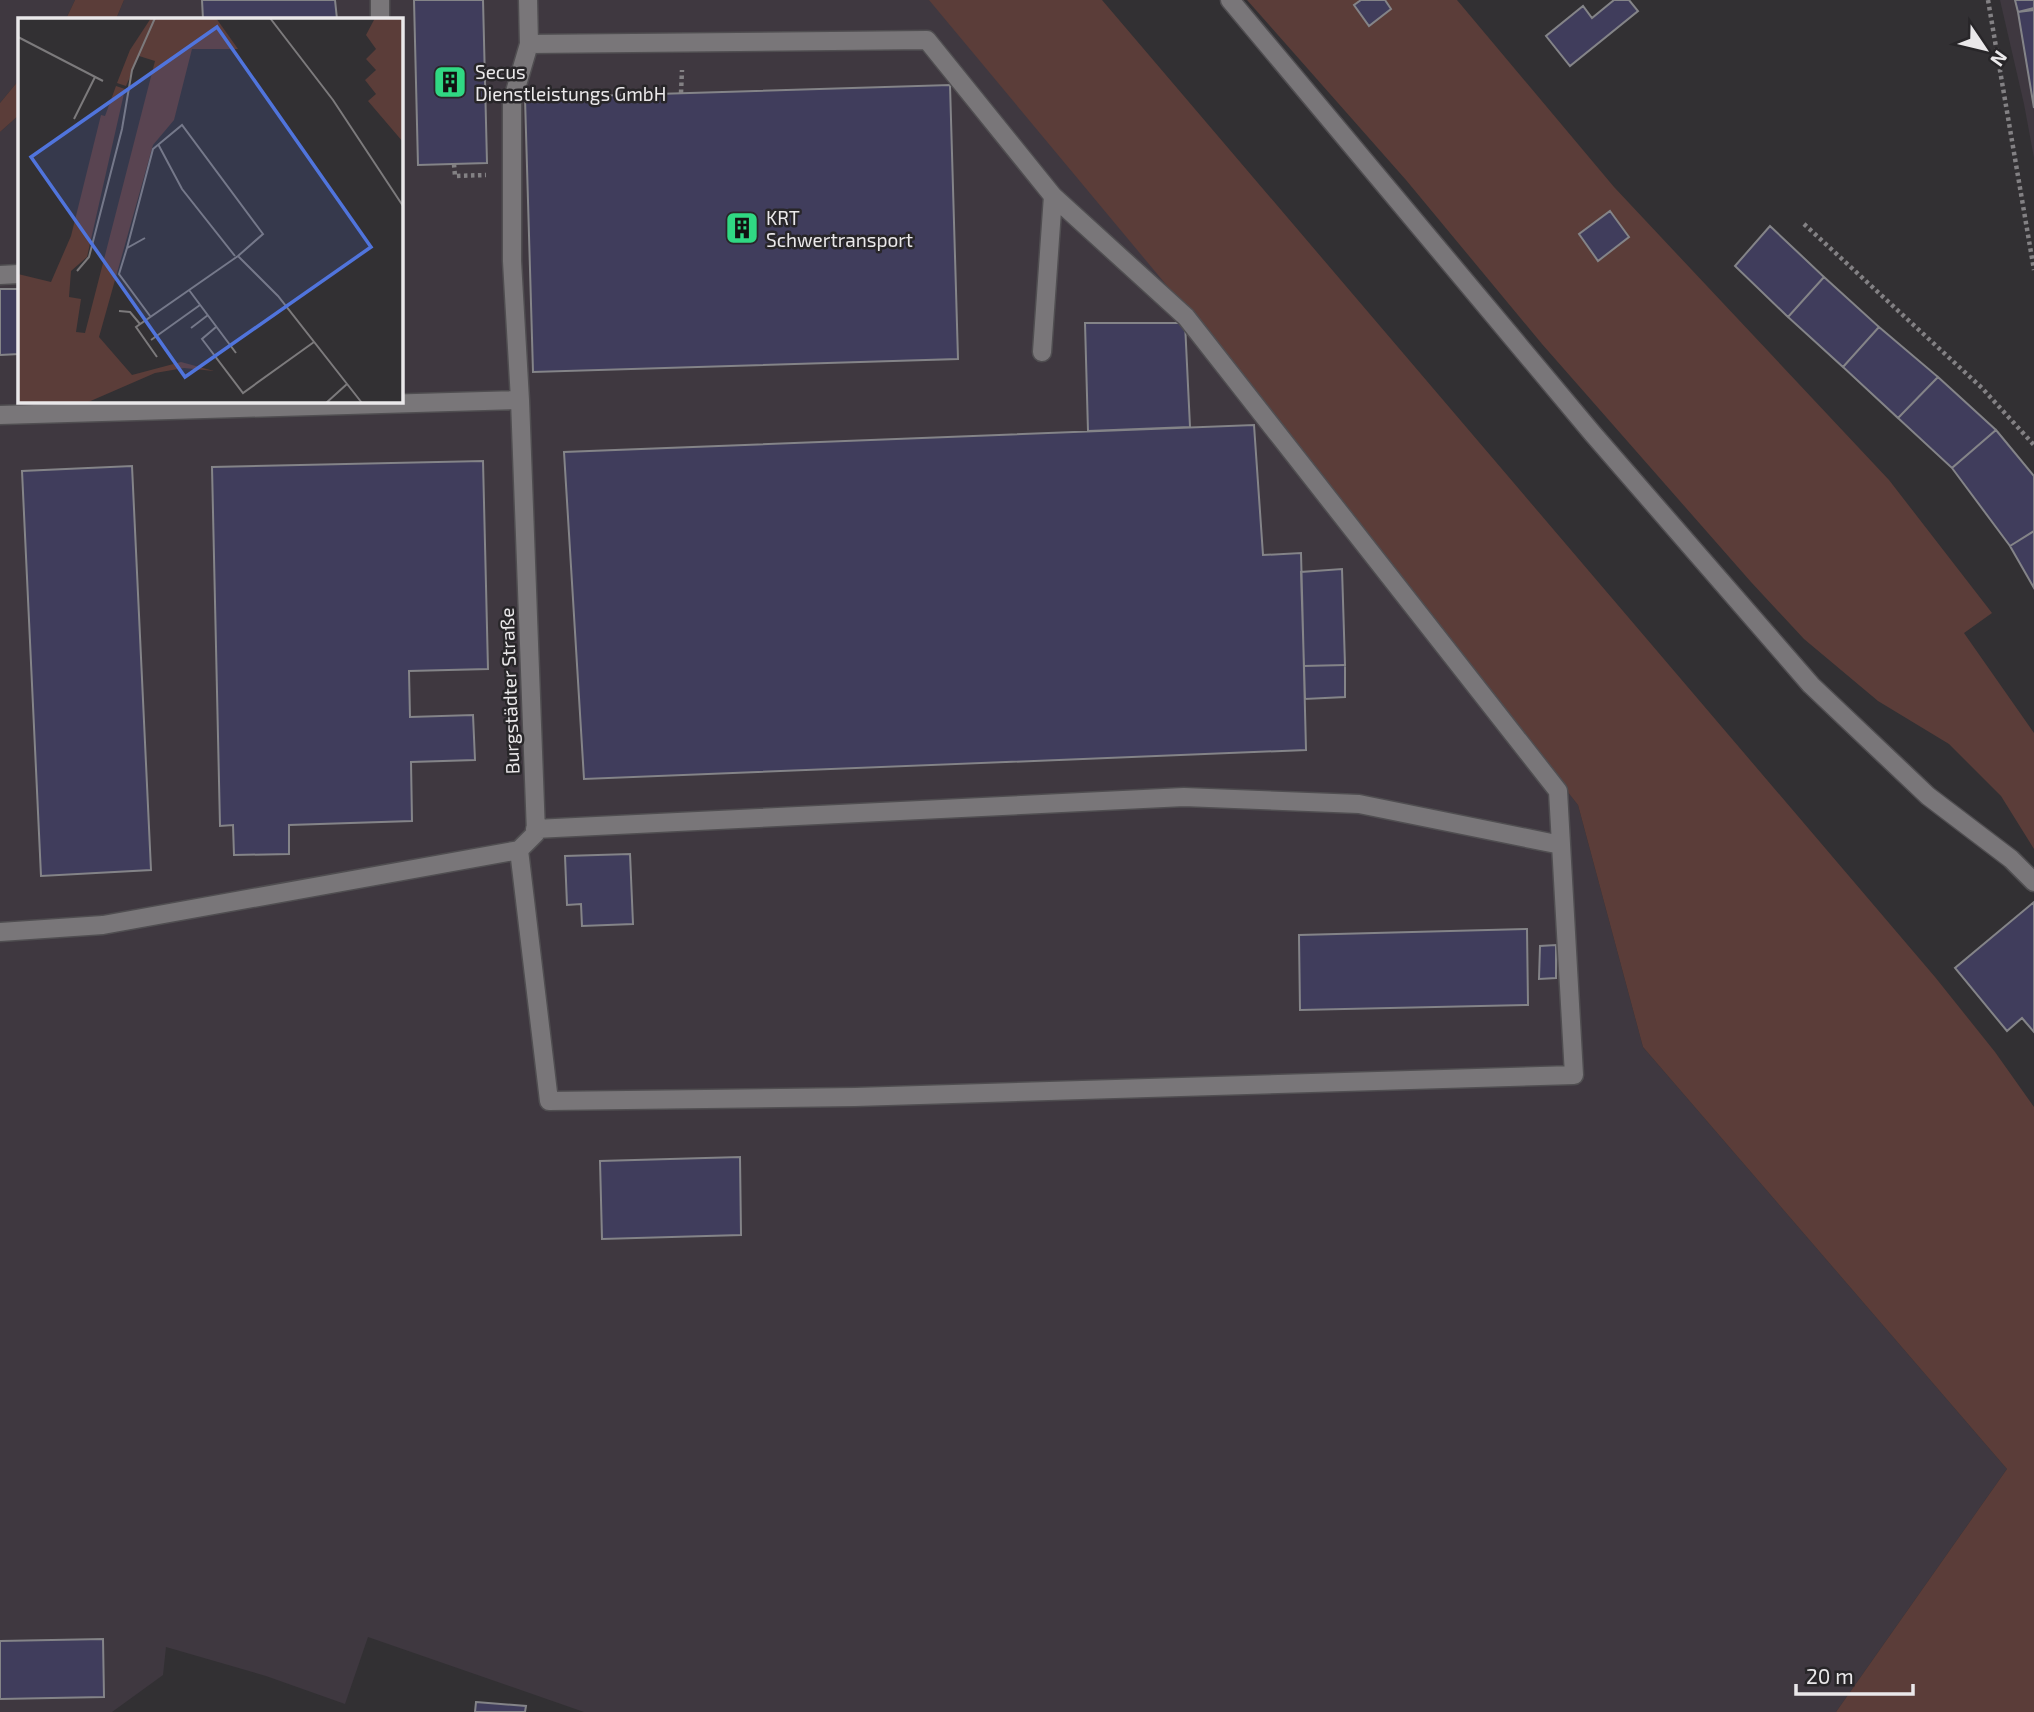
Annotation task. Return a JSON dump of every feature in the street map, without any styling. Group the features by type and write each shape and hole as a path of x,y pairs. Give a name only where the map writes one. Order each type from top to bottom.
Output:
{"lane":[{"path":"380,0 380,18"},
{"name":"Burgstädter Straße","path":"528,0 529,44 512,102 512,261 520,400 536,830"},
{"path":"1230,0 1593,434 1811,685 1928,796 2011,859 2034,882"},
{"path":"519,850 549,1101 855,1097 1574,1076 1558,791 1186,317 1052,196 927,40 529,44"},
{"path":"1042,352 1052,196"},
{"path":"0,275 18,274"},
{"path":"402,402 520,400"},
{"path":"0,415 175,405 384,402"},
{"path":"0,932 103,925 519,850 536,830 1184,797 1359,804 1561,845"}],"path":[{"path":"1988,0 2034,270"},
{"path":"681,93 682,73"},
{"path":"454,164 455,176 488,175 488,186"},
{"path":"1804,224 1982,388 2034,445"}],"shaded area":[{"path":"0,0 75,0 66,18 18,18 18,81 0,103"},
{"path":"75,0 124,0 116,18 66,18"},
{"path":"124,0 932,0 1199,317 1578,805 1643,1047 2007,1469 1836,1712 584,1712 368,1637 345,1704 266,1676 166,1647 163,1675 112,1712 0,1712 0,132 18,116 18,402 402,402 402,18 116,18"},
{"path":"929,0 1102,0 1935,977 1995,1052 2034,1107 2034,1712 1836,1712 2007,1469 1643,1047 1578,805 1193,317"},
{"path":"1247,0 1457,0 1614,187 1889,480 1992,613 1964,633 2034,733 2034,849 2001,796 1949,744 1878,701 1804,639 1751,582 1542,344 1406,180"},
{"path":"2000,0 2034,0 2034,158 2024,104"},
{"path":"18,81 18,116 0,132 0,103"}],"building":[{"path":"202,0 335,0 337,18 203,18"},
{"name":"Secus Dienstleistungs GmbH","path":"414,0 483,0 487,163 418,165"},
{"path":"1361,0 1385,0 1391,9 1369,26 1354,5"},
{"path":"1614,0 1629,0 1638,11 1570,66 1546,36 1583,6 1592,18"},
{"path":"2015,0 2034,0 2034,8 2018,12"},
{"path":"2034,10 2034,108 2018,12"},
{"name":"KRT Schwertransport","path":"950,85 958,359 533,372 525,98"},
{"path":"1610,211 1629,237 1598,261 1579,234"},
{"path":"1770,226 1824,277 1788,317 1735,266"},
{"path":"1824,277 1879,327 1843,367 1788,317"},
{"path":"0,289 18,289 18,354 0,355"},
{"path":"1085,323 1185,323 1190,427 1088,431"},
{"path":"1879,327 1938,377 1898,418 1843,367"},
{"path":"1938,377 1996,430 1952,468 1898,418"},
{"path":"1254,425 1263,555 1301,553 1306,750 584,779 564,452"},
{"path":"1996,430 2034,476 2034,531 2010,546 1952,468"},
{"path":"483,461 488,669 409,671 410,717 473,715 475,760 411,762 412,821 289,825 289,854 234,855 233,825 220,826 212,467"},
{"path":"132,466 151,870 41,876 22,471"},
{"path":"2034,531 2034,588 2010,546"},
{"path":"1342,569 1345,665 1304,666 1301,572"},
{"path":"1345,665 1345,697 1305,699 1304,666"},
{"path":"630,854 633,924 582,926 581,904 567,905 565,856"},
{"path":"2034,902 2034,1032 2022,1018 2007,1031 1955,968"},
{"path":"1527,929 1528,1005 1300,1010 1299,935"},
{"path":"1556,945 1556,978 1539,979 1540,946"},
{"path":"740,1157 741,1235 602,1239 600,1161"},
{"path":"103,1639 104,1697 0,1699 0,1641"},
{"path":"476,1702 526,1706 525,1712 475,1712"}],"place":[{"name":"Secus Dienstleistungs GmbH","path":"450,82"},
{"name":"KRT Schwertransport","path":"742,228"}]}
